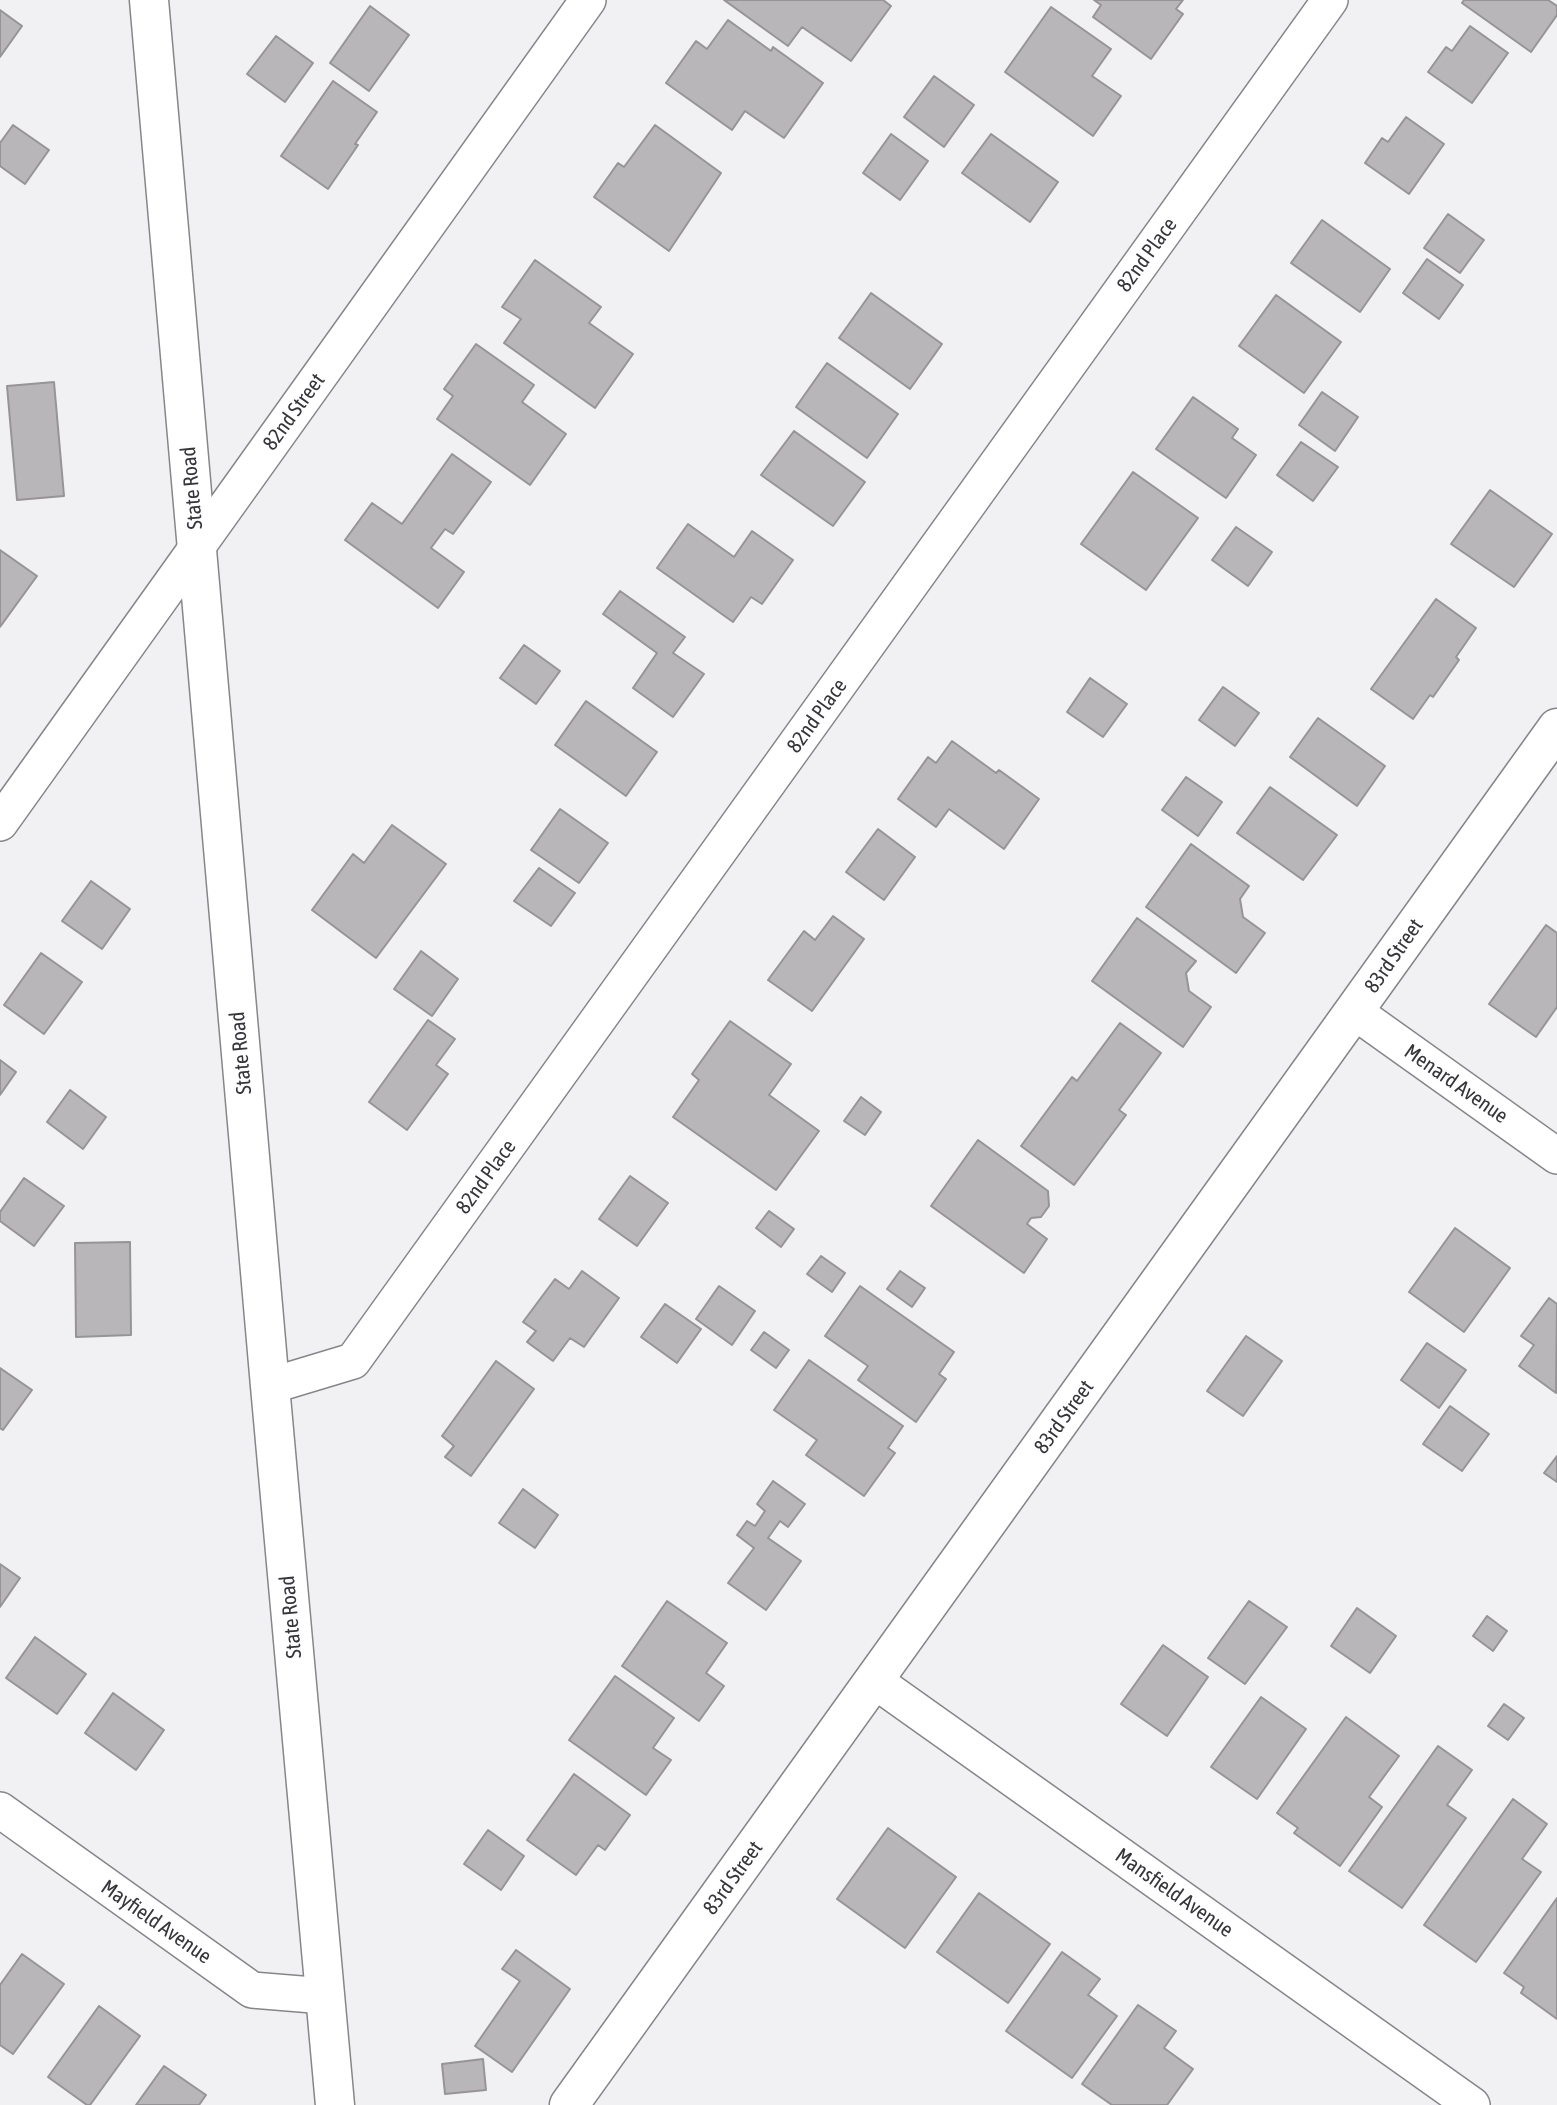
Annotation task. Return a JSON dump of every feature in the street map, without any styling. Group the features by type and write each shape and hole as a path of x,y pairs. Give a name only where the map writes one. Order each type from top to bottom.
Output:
{"street":[{"name":"State Road","path":"149,0 335,2105"},
{"name":"82nd Street","path":"0,823 588,0"},
{"name":"82nd Place","path":"270,1386 353,1362 1330,0"},
{"name":"83rd Street","path":"569,2105 1557,728"},
{"name":"Menard Avenue","path":"1354,1012 1557,1156"},
{"name":"Mansfield Avenue","path":"875,1681 1472,2105"},
{"name":"Mayfield Avenue","path":"0,1811 252,1990 325,1996"}],"building":[{"path":"724,0 883,0 891,6 851,61 802,27 788,46"},
{"path":"1094,0 1183,0 1176,9 1183,14 1151,59 1093,17 1101,5"},
{"path":"1464,0 1548,0 1557,6 1557,15 1531,52 1462,3"},
{"path":"370,6 409,35 369,91 330,63"},
{"path":"1051,7 1111,49 1092,76 1121,96 1093,136 1005,72"},
{"path":"0,10 22,26 0,57"},
{"path":"728,20 771,51 773,47 823,83 784,138 745,111 732,130 666,83 696,41 707,49"},
{"path":"1470,26 1508,53 1472,103 1428,72 1446,47 1452,51"},
{"path":"276,36 313,63 285,102 247,74"},
{"path":"934,76 974,105 944,147 904,117"},
{"path":"333,81 377,112 328,189 281,156"},
{"path":"1406,117 1444,144 1409,194 1365,163 1382,138 1388,142"},
{"path":"13,125 49,150 25,184 0,166 0,143"},
{"path":"655,125 721,173 669,251 594,197 618,163 624,167"},
{"path":"891,134 928,161 900,200 863,173"},
{"path":"991,134 1058,182 1030,222 962,173"},
{"path":"1448,214 1484,240 1460,273 1424,248"},
{"path":"1322,220 1390,269 1360,312 1291,263"},
{"path":"1427,259 1463,285 1439,319 1403,293"},
{"path":"535,260 601,307 589,323 633,354 595,408 504,343 521,319 502,307"},
{"path":"871,293 942,344 910,389 839,338"},
{"path":"1276,295 1341,342 1304,393 1239,346"},
{"path":"476,344 534,385 522,402 566,434 530,485 437,419 453,396 444,389"},
{"path":"827,363 898,414 867,458 796,407"},
{"path":"54,382 64,496 17,500 7,386"},
{"path":"1322,392 1358,417 1335,451 1299,425"},
{"path":"1193,397 1238,429 1232,438 1256,455 1226,498 1156,449"},
{"path":"794,431 865,482 833,526 761,475"},
{"path":"1301,442 1338,467 1313,501 1277,475"},
{"path":"452,454 491,482 453,534 445,529 431,548 464,572 438,608 345,540 372,503 402,524"},
{"path":"1133,472 1198,518 1146,590 1081,544"},
{"path":"1490,490 1552,534 1514,587 1451,544"},
{"path":"688,524 734,557 752,531 793,560 762,604 751,597 733,622 657,568"},
{"path":"1236,527 1272,552 1248,586 1212,560"},
{"path":"0,550 37,576 0,627"},
{"path":"620,591 685,637 673,653 704,674 673,717 633,688 657,653 603,614"},
{"path":"1436,599 1476,628 1456,657 1459,660 1433,697 1430,695 1413,719 1371,689"},
{"path":"524,645 560,671 536,704 500,678"},
{"path":"1090,678 1127,704 1103,737 1067,712"},
{"path":"1223,687 1259,713 1235,746 1199,720"},
{"path":"586,701 657,752 626,796 555,745"},
{"path":"1318,718 1385,766 1357,806 1290,757"},
{"path":"952,741 996,773 999,770 1039,799 1004,849 949,809 936,827 898,799 928,757 936,763"},
{"path":"1186,777 1222,802 1198,836 1162,810"},
{"path":"1270,787 1337,835 1303,880 1237,833"},
{"path":"560,809 608,843 579,883 531,850"},
{"path":"392,825 446,864 376,958 312,910 353,854 364,863"},
{"path":"878,829 915,857 884,900 846,872"},
{"path":"1191,844 1249,886 1240,899 1243,917 1265,933 1236,973 1146,907"},
{"path":"539,868 575,893 551,926 514,901"},
{"path":"91,881 130,909 102,949 62,921"},
{"path":"833,916 864,939 812,1011 768,980 804,931 815,940"},
{"path":"1137,918 1196,961 1186,973 1189,991 1211,1007 1183,1047 1092,981"},
{"path":"1546,925 1557,933 1557,1007 1536,1037 1489,1004"},
{"path":"421,951 458,979 432,1016 394,989"},
{"path":"41,953 82,982 44,1034 4,1005"},
{"path":"428,1020 455,1039 436,1065 448,1074 407,1130 369,1102"},
{"path":"730,1021 791,1064 769,1095 819,1131 776,1190 673,1117 699,1080 692,1074"},
{"path":"1120,1023 1161,1053 1119,1110 1126,1115 1074,1185 1021,1146 1072,1077 1077,1081"},
{"path":"0,1060 16,1072 0,1095"},
{"path":"70,1090 106,1117 83,1149 47,1122"},
{"path":"861,1097 881,1112 865,1135 844,1121"},
{"path":"978,1140 1048,1191 1049,1206 1041,1217 1031,1218 1027,1224 1047,1239 1024,1273 931,1206"},
{"path":"630,1176 668,1203 637,1246 599,1219"},
{"path":"24,1178 64,1206 34,1246 0,1221 0,1212"},
{"path":"769,1211 794,1229 781,1247 756,1228"},
{"path":"1455,1228 1510,1268 1464,1332 1409,1292"},
{"path":"130,1242 131,1335 76,1337 75,1243"},
{"path":"821,1256 845,1273 832,1292 807,1274"},
{"path":"582,1271 619,1298 584,1347 570,1338 553,1361 527,1342 536,1331 523,1322 555,1279 569,1289"},
{"path":"900,1271 925,1288 912,1307 887,1289"},
{"path":"719,1286 755,1311 732,1345 696,1319"},
{"path":"860,1286 954,1352 939,1374 946,1379 916,1422 858,1380 868,1366 825,1336"},
{"path":"1549,1298 1557,1304 1556,1393 1519,1366 1534,1345 1521,1336"},
{"path":"665,1304 701,1329 677,1363 641,1337"},
{"path":"764,1332 789,1350 776,1368 751,1350"},
{"path":"1246,1336 1282,1361 1243,1416 1207,1391"},
{"path":"1427,1343 1466,1370 1439,1408 1401,1380"},
{"path":"809,1360 903,1426 888,1448 895,1453 864,1496 806,1455 817,1440 774,1410"},
{"path":"496,1361 534,1389 471,1476 445,1457 454,1446 442,1436"},
{"path":"0,1368 32,1390 3,1430 0,1428"},
{"path":"1450,1406 1489,1434 1462,1471 1423,1444"},
{"path":"1557,1456 1557,1482 1544,1473"},
{"path":"773,1481 805,1504 788,1527 780,1521 768,1538 801,1561 766,1610 728,1583 754,1548 737,1535 747,1521 755,1526 765,1511 757,1504"},
{"path":"523,1489 558,1515 535,1548 499,1523"},
{"path":"0,1564 20,1578 0,1607"},
{"path":"667,1601 727,1643 706,1673 724,1686 699,1721 622,1666"},
{"path":"1249,1601 1287,1627 1245,1684 1208,1658"},
{"path":"1357,1608 1396,1636 1370,1673 1331,1646"},
{"path":"1487,1616 1507,1631 1493,1651 1473,1636"},
{"path":"35,1637 86,1674 57,1714 6,1678"},
{"path":"1163,1645 1208,1677 1167,1736 1121,1704"},
{"path":"615,1676 674,1718 653,1748 671,1760 646,1795 569,1740"},
{"path":"113,1693 164,1730 136,1770 85,1733"},
{"path":"1261,1697 1306,1729 1257,1799 1211,1767"},
{"path":"1504,1704 1524,1718 1508,1740 1488,1726"},
{"path":"1346,1717 1399,1756 1369,1797 1382,1807 1340,1866 1294,1833 1298,1828 1277,1813"},
{"path":"1438,1746 1472,1770 1447,1805 1466,1818 1402,1908 1349,1871"},
{"path":"574,1774 630,1815 605,1850 598,1845 576,1875 527,1840"},
{"path":"1513,1799 1547,1824 1522,1859 1541,1872 1476,1962 1424,1925"},
{"path":"888,1828 956,1877 905,1948 837,1899"},
{"path":"488,1830 524,1856 501,1890 464,1864"},
{"path":"979,1893 1050,1944 1008,2003 937,1952"},
{"path":"1557,1898 1557,2019 1521,1993 1524,1987 1504,1973"},
{"path":"516,1950 570,1989 512,2072 475,2046 520,1981 502,1969"},
{"path":"1062,1952 1100,1979 1088,1995 1117,2016 1072,2078 1006,2031"},
{"path":"22,1954 64,1984 13,2054 0,2045 0,1985"},
{"path":"1138,2005 1176,2031 1164,2048 1193,2069 1167,2105 1112,2105 1082,2084"},
{"path":"99,2006 140,2036 90,2105 87,2105 48,2077"},
{"path":"483,2059 486,2090 445,2094 442,2064"},
{"path":"164,2066 206,2095 199,2105 136,2105"}]}
